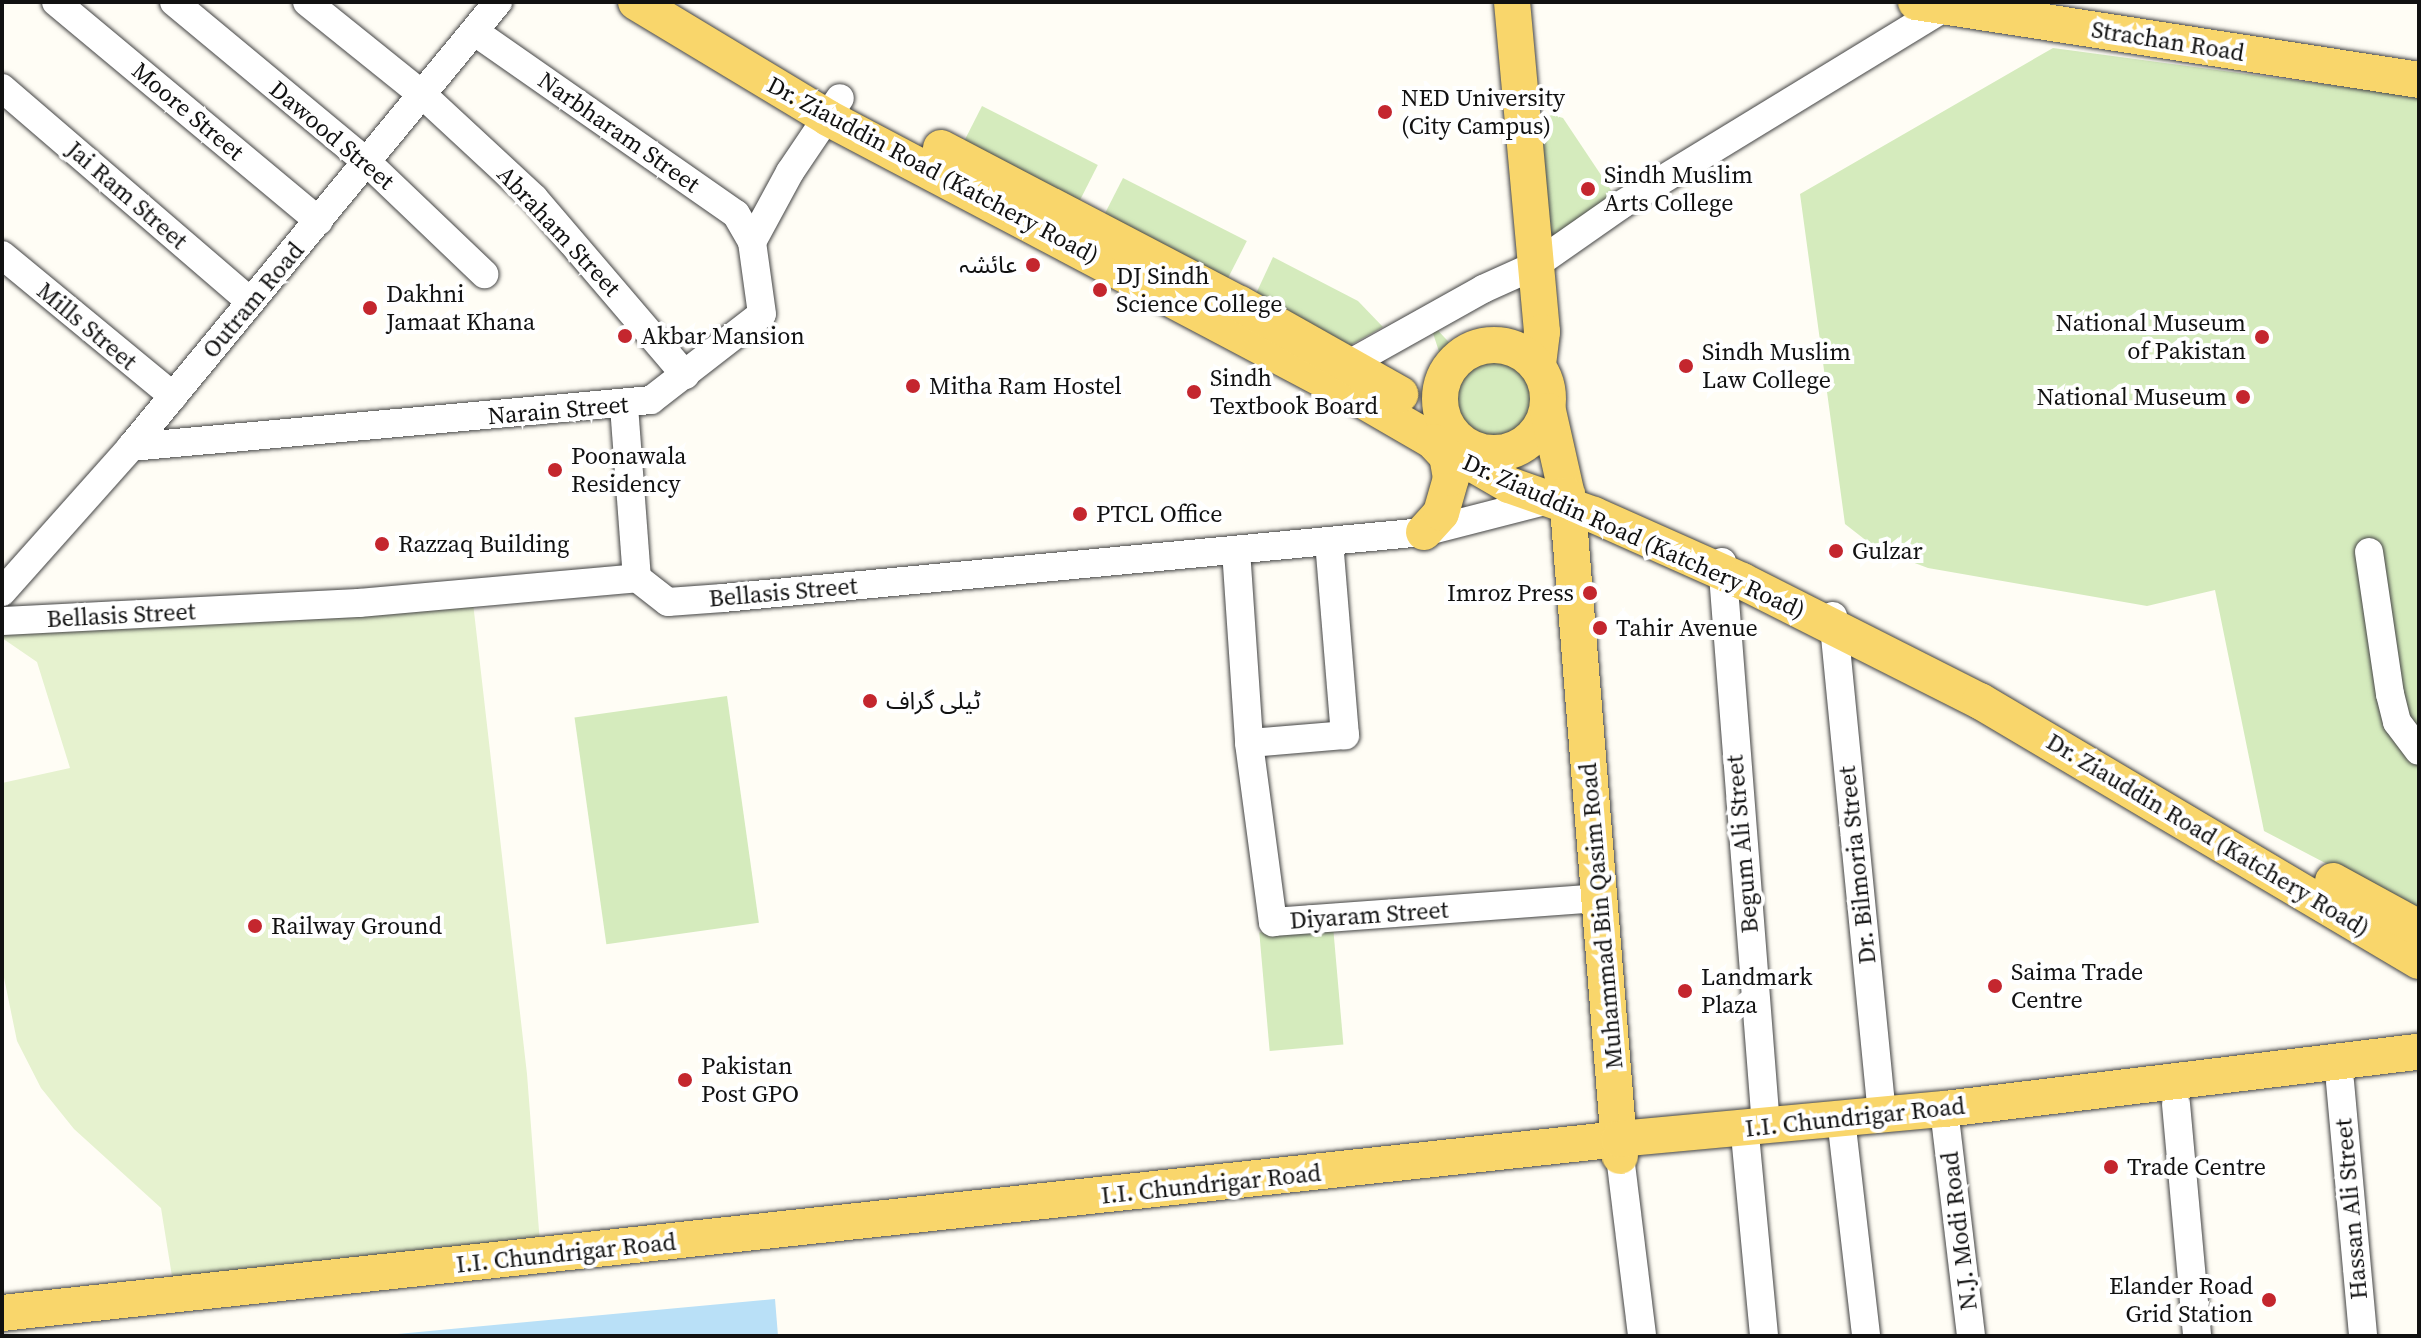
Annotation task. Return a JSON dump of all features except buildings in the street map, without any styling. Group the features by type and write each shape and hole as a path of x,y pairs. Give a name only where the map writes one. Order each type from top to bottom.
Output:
{"main road":[{"name":"Dr. Ziauddin Road (Katchery Road)","path":"636,2 1562,500 1722,567 1989,693 2419,928"},
{"path":"1453,442 1521,448 1535,435 1548,411 1546,383 1538,366 1542,332 1512,2"},
{"name":"Strachan Road","path":"1941,3 2419,80"},
{"name":"Dr. Ziauddin Road (Katchery Road)","path":"688,7 834,108 1349,364 1431,414 1453,442"},
{"path":"1424,532 1441,513 1451,478 1447,456 1453,442 1442,385 1469,350 1496,344 1538,366"},
{"name":"Muhammad Bin Qasim Road","path":"1548,411 1562,500 1601,898 1619,1147"},
{"name":"Dr. Ziauddin Road (Katchery Road)","path":"1833,622 1980,701 2419,961"},
{"name":"I.I. Chundrigar Road","path":"2,1313 1756,1135 1882,1115 2419,1052"},
{"name":"I.I. Chundrigar Road","path":"1756,1135 1843,1136 2176,1104 2419,1074"},
{"name":"I.I. Chundrigar Road","path":"2,1330 1619,1147"}],"street":[{"name":"Moore Street","path":"56,2 319,221"},
{"name":"Dawood Street","path":"174,2 368,163 484,274"},
{"name":"Abraham Street","path":"307,2 424,96 534,198 685,375"},
{"name":"Outram Road","path":"2,591 131,447 424,96 498,2"},
{"path":"1349,364 1483,289 1534,266 1621,205 1941,3"},
{"name":"Narbharam Street","path":"475,32 736,214 752,242"},
{"name":"Jai Ram Street","path":"2,88 251,302"},
{"path":"752,242 790,172 834,108"},
{"name":"Narain Street","path":"131,447 624,406 651,400 762,314 752,242"},
{"name":"Mills Street","path":"2,255 173,396"},
{"path":"624,406 637,578"},
{"name":"Bellasis Street","path":"2,621 359,603 637,578 668,602 1424,532 1562,500"},
{"path":"1236,550 1249,743 1345,735 1329,541"},
{"path":"2369,552 2397,722 2419,751"},
{"name":"Begum Ali Street","path":"1722,567 1756,1135 1764,1336"},
{"name":"Dr. Bilmoria Street","path":"1833,622 1882,1115"},
{"name":"Diyaram Street","path":"1249,743 1273,922 1601,898"},
{"name":"Hassan Ali Street","path":"2340,1082 2363,1336"},
{"path":"2176,1104 2197,1336"},
{"name":"N.J. Modi Road","path":"1946,1126 1971,1336"},
{"path":"1843,1136 1866,1336"},
{"name":"Muhammad Bin Qasim Road","path":"1619,1147 1642,1336"}],"green space":[{"path":"2053,48 2419,97 2419,912 2264,831 2215,590 2147,606 1928,568 1877,549 1845,524 1800,194"},
{"path":"982,106 1098,165 1076,207 961,148"},
{"path":"1553,115 1563,118 1621,205 1534,259 1524,120"},
{"path":"1123,178 1247,241 1225,284 1101,221"},
{"path":"1273,257 1358,301 1383,327 1349,346 1254,298"},
{"path":"1429,321 1461,355 1496,344 1512,347 1538,366 1549,400 1535,435 1503,452 1484,452 1454,435 1440,404 1446,373"},
{"name":"Railway Ground","path":"472,594 527,1074 540,1244 175,1295 161,1208 74,1129 41,1088 17,1041 2,968 2,783 70,768 37,662 2,638 2,621"},
{"path":"727,696 759,923 606,944 574,717"},
{"path":"1333,926 1343,1045 1270,1051 1259,932"}],"water":[{"path":"775,1299 778,1336 376,1336"}],"place":[{"name":"NED University (City Campus)","path":"1385,112"},
{"name":"Sindh Muslim Arts College","path":"1588,189"},
{"name":"عائشہ","path":"1033,265"},
{"name":"DJ Sindh Science College","path":"1100,290"},
{"name":"Dakhni Jamaat Khana","path":"370,308"},
{"name":"Akbar Mansion","path":"625,336"},
{"name":"National Museum of Pakistan","path":"2262,337"},
{"name":"Sindh Muslim Law College","path":"1686,366"},
{"name":"Mitha Ram Hostel","path":"913,386"},
{"name":"Sindh Textbook Board","path":"1194,392"},
{"name":"National Museum","path":"2243,397"},
{"name":"Poonawala Residency","path":"555,470"},
{"name":"PTCL Office","path":"1080,514"},
{"name":"Razzaq Building","path":"382,544"},
{"name":"Gulzar","path":"1836,551"},
{"name":"Imroz Press","path":"1590,593"},
{"name":"Tahir Avenue","path":"1600,628"},
{"name":"ٹیلی گراف","path":"870,701"},
{"name":"Railway Ground","path":"255,926"},
{"name":"Saima Trade Centre","path":"1995,986"},
{"name":"Landmark Plaza","path":"1685,991"},
{"name":"Pakistan Post GPO","path":"685,1080"},
{"name":"Trade Centre","path":"2111,1167"},
{"name":"Elander Road Grid Station","path":"2269,1300"}]}
